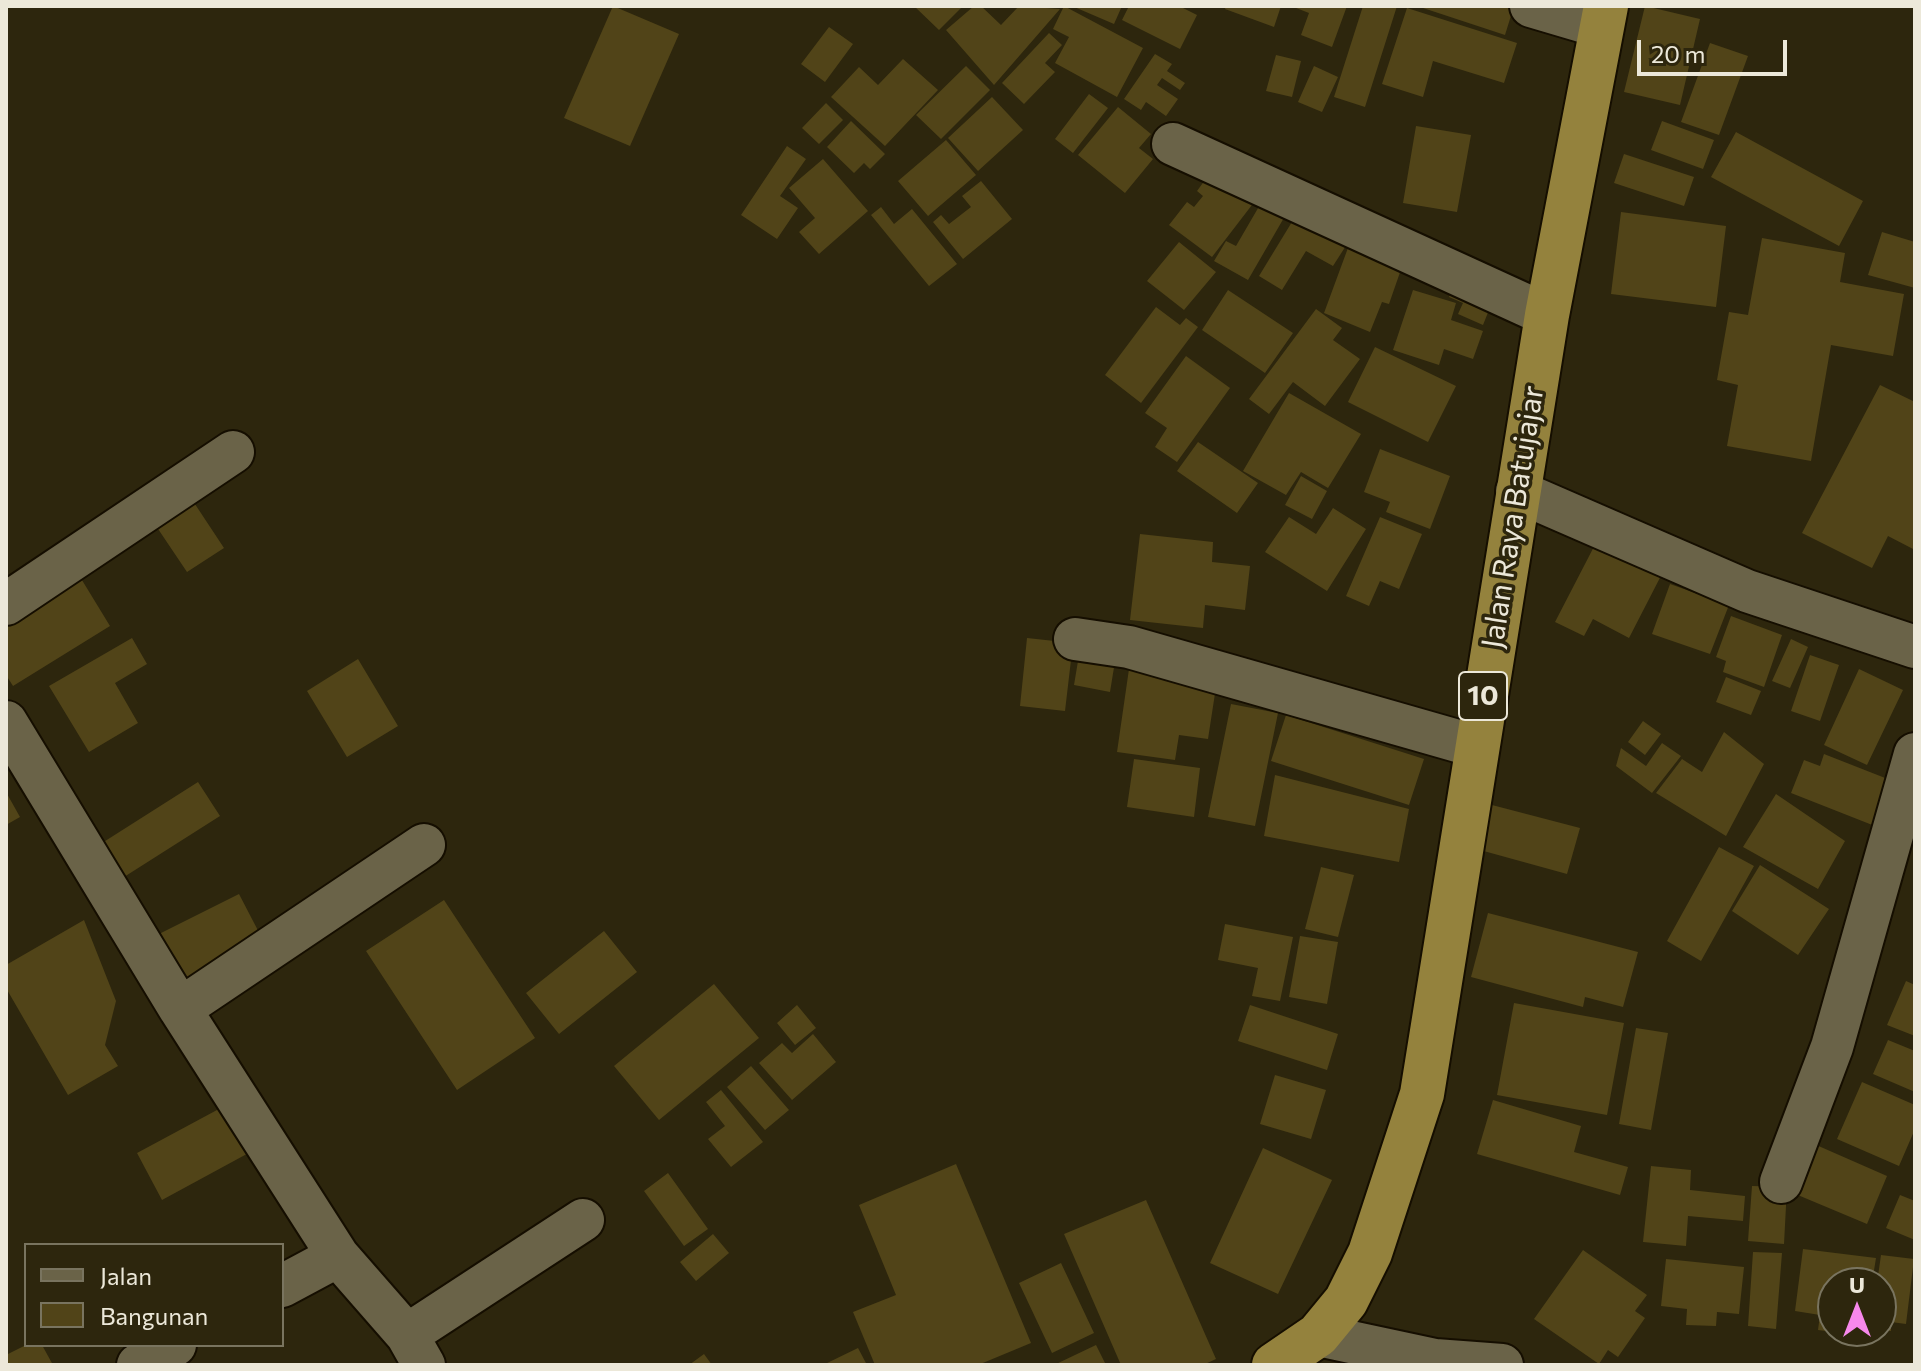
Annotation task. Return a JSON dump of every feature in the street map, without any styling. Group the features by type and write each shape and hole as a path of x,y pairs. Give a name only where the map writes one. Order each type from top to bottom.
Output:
{"highway":[{"name":"Jalan Raya Batujajar","path":"1294,1351 1346,1301 1370,1253 1422,1094 1517,491 1604,16"}],"street":[{"path":"1531,6 1604,16"},
{"path":"1173,144 1547,315"},
{"path":"6,604 233,452"},
{"path":"1517,491 1747,591 1915,647"},
{"path":"1075,639 1129,647 1475,746"},
{"path":"6,722 180,1009 338,1256 416,1350 583,1220"},
{"path":"1781,1182 1832,1047 1915,754"},
{"path":"180,1009 424,845"},
{"path":"284,1285 338,1256"},
{"path":"138,1365 171,1347"},
{"path":"1294,1351 1502,1365"}],"building":[{"path":"613,6 679,34 630,146 564,118"},
{"path":"914,6 963,6 939,30"},
{"path":"974,6 981,6 1001,25 1019,6 1060,9 994,85 946,30"},
{"path":"1064,6 1143,48 1117,97 1055,63 1069,37 1053,29"},
{"path":"1072,6 1122,6 1114,24"},
{"path":"1129,6 1179,6 1197,15 1180,49 1122,20"},
{"path":"1226,6 1281,6 1274,27 1225,9"},
{"path":"1291,6 1347,6 1332,47 1301,35 1309,13"},
{"path":"1363,6 1397,6 1365,107 1334,97"},
{"path":"1417,6 1514,6 1505,35"},
{"path":"1645,6 1700,19 1680,105 1624,92"},
{"path":"1407,8 1517,43 1504,83 1433,61 1423,97 1382,84"},
{"path":"829,27 853,44 825,82 801,64"},
{"path":"1049,33 1062,45 1045,63 1055,72 1024,104 1002,83"},
{"path":"1710,43 1748,56 1719,135 1681,122"},
{"path":"1155,54 1172,64 1167,71 1185,83 1180,90 1162,78 1157,85 1178,99 1166,116 1146,102 1141,110 1124,99"},
{"path":"1276,55 1301,61 1292,97 1266,91"},
{"path":"903,59 938,90 885,146 831,97 859,67 878,85"},
{"path":"966,66 990,90 941,139 916,115"},
{"path":"1314,66 1338,77 1322,112 1298,102"},
{"path":"1089,94 1108,108 1073,153 1055,139"},
{"path":"992,97 1023,130 978,171 948,138"},
{"path":"826,103 843,120 819,144 802,128"},
{"path":"1118,107 1151,134 1139,148 1153,159 1125,193 1078,155"},
{"path":"851,121 885,154 870,169 864,163 854,173 827,147"},
{"path":"1662,121 1714,140 1703,169 1651,150"},
{"path":"1416,126 1471,135 1457,212 1403,203"},
{"path":"1736,132 1863,201 1839,246 1711,177"},
{"path":"946,140 976,175 928,216 898,181"},
{"path":"787,146 806,159 780,196 798,208 777,239 741,215"},
{"path":"1624,154 1694,177 1684,206 1614,183"},
{"path":"823,159 868,211 819,254 799,232 815,218 789,188"},
{"path":"1213,169 1255,201 1212,257 1169,225 1187,202 1194,207 1203,196 1197,191"},
{"path":"981,181 1012,219 963,259 933,222 941,215 949,224 971,207 962,196"},
{"path":"1261,203 1285,216 1248,280 1214,261 1226,241 1236,246"},
{"path":"881,207 894,224 912,209 957,264 929,286 871,215"},
{"path":"1298,212 1349,241 1333,266 1306,251 1282,290 1259,276"},
{"path":"1621,212 1726,226 1716,307 1611,294"},
{"path":"1882,232 1915,242 1915,288 1868,275"},
{"path":"1352,237 1405,258 1389,304 1382,302 1370,332 1324,313"},
{"path":"1762,238 1845,253 1840,282 1904,294 1893,356 1831,345 1811,461 1727,446 1738,385 1717,380 1729,312 1748,315"},
{"path":"1179,242 1216,272 1184,310 1147,281"},
{"path":"1456,279 1495,295 1483,325 1458,314 1463,303 1449,297"},
{"path":"1228,290 1293,333 1265,373 1202,330"},
{"path":"1413,290 1456,303 1451,320 1483,331 1473,359 1444,349 1439,365 1393,350"},
{"path":"1156,307 1180,325 1186,318 1198,327 1141,403 1105,375"},
{"path":"1316,309 1342,328 1333,340 1360,359 1325,406 1293,382 1269,414 1249,399"},
{"path":"1375,347 1456,386 1428,442 1348,402"},
{"path":"1186,356 1230,388 1177,462 1155,447 1167,428 1145,413"},
{"path":"1880,385 1915,402 1915,550 1888,536 1872,568 1802,533"},
{"path":"1289,393 1361,434 1328,488 1301,472 1286,495 1243,471"},
{"path":"1198,442 1258,483 1237,513 1177,471"},
{"path":"1380,449 1450,476 1430,529 1386,512 1390,502 1364,492"},
{"path":"1301,476 1327,491 1312,519 1285,505"},
{"path":"187,492 224,548 187,572 150,517"},
{"path":"1333,508 1366,529 1327,591 1265,552 1289,517 1316,534"},
{"path":"1380,517 1422,534 1399,589 1380,581 1369,606 1346,596"},
{"path":"1140,534 1213,542 1212,562 1250,566 1245,610 1205,605 1203,628 1130,620"},
{"path":"1600,535 1665,568 1629,638 1593,619 1584,636 1555,622"},
{"path":"74,567 110,626 13,686 6,675 6,608"},
{"path":"1670,584 1729,605 1710,654 1652,634"},
{"path":"1731,616 1782,635 1764,687 1723,672 1726,661 1716,657"},
{"path":"132,638 147,664 115,683 138,723 89,752 49,686"},
{"path":"1027,638 1073,643 1065,711 1020,706"},
{"path":"1791,639 1808,647 1790,688 1772,681"},
{"path":"1081,643 1117,649 1110,692 1074,685"},
{"path":"1810,655 1839,665 1820,721 1791,711"},
{"path":"358,659 398,726 347,757 307,691"},
{"path":"1130,662 1218,674 1208,739 1179,735 1175,760 1117,752"},
{"path":"1859,669 1903,690 1867,765 1824,745"},
{"path":"1726,677 1761,691 1751,715 1716,702"},
{"path":"1231,704 1278,713 1255,826 1208,817"},
{"path":"1286,715 1424,759 1409,805 1271,761"},
{"path":"1643,721 1661,734 1645,755 1628,742"},
{"path":"1724,732 1764,764 1726,836 1656,793 1682,759 1702,772"},
{"path":"1662,743 1681,756 1652,793 1616,766 1621,748 1646,766"},
{"path":"1824,754 1903,785 1885,830 1791,793 1804,760 1820,766"},
{"path":"1134,759 1200,768 1194,817 1127,807"},
{"path":"1275,775 1409,809 1399,862 1264,836"},
{"path":"198,782 220,816 113,884 91,850"},
{"path":"6,792 20,817 6,825"},
{"path":"1776,794 1845,841 1818,889 1743,847"},
{"path":"1492,805 1580,828 1567,874 1480,850"},
{"path":"1719,847 1754,866 1701,961 1667,941"},
{"path":"1760,865 1829,909 1798,955 1732,911"},
{"path":"1321,867 1354,875 1338,937 1305,929"},
{"path":"239,894 265,944 180,985 155,936"},
{"path":"444,900 535,1038 457,1090 366,951"},
{"path":"1488,913 1638,952 1623,1007 1585,997 1583,1007 1471,977"},
{"path":"84,920 116,1001 105,1045 118,1066 68,1095 6,988 6,965"},
{"path":"1225,924 1293,937 1280,1001 1252,996 1258,968 1218,960"},
{"path":"604,931 637,972 559,1034 526,993"},
{"path":"1300,936 1338,942 1327,1004 1289,997"},
{"path":"1906,981 1915,985 1915,1036 1887,1025"},
{"path":"714,984 759,1038 659,1120 614,1066"},
{"path":"1514,1003 1624,1023 1607,1115 1497,1095"},
{"path":"797,1005 816,1028 795,1045 777,1023"},
{"path":"1250,1005 1338,1034 1327,1070 1238,1041"},
{"path":"1636,1028 1668,1033 1651,1130 1619,1124"},
{"path":"813,1034 836,1062 792,1100 759,1063 782,1043 792,1053"},
{"path":"1888,1040 1915,1051 1915,1092 1873,1074"},
{"path":"751,1066 789,1110 765,1130 727,1087"},
{"path":"1275,1075 1326,1090 1311,1139 1260,1124"},
{"path":"1862,1082 1915,1105 1915,1129 1899,1166 1837,1139"},
{"path":"721,1090 763,1142 731,1167 708,1139 725,1126 706,1102"},
{"path":"1493,1100 1581,1126 1574,1152 1628,1167 1620,1195 1477,1154"},
{"path":"230,1103 256,1149 162,1200 137,1153"},
{"path":"1814,1144 1887,1176 1867,1224 1793,1193"},
{"path":"1263,1148 1332,1180 1278,1294 1210,1263"},
{"path":"956,1164 1031,1343 978,1365 875,1365 853,1312 896,1295 859,1205"},
{"path":"1651,1166 1691,1170 1690,1190 1745,1196 1743,1221 1688,1216 1686,1246 1643,1242"},
{"path":"668,1173 708,1229 684,1246 644,1191"},
{"path":"1752,1186 1787,1187 1784,1244 1748,1241"},
{"path":"1900,1195 1915,1201 1915,1240 1886,1228"},
{"path":"1146,1200 1216,1359 1203,1365 1121,1365 1064,1234"},
{"path":"713,1234 729,1253 696,1281 680,1262"},
{"path":"1803,1249 1876,1258 1875,1267 1817,1267 1817,1315 1795,1311"},
{"path":"1583,1250 1647,1295 1635,1311 1645,1318 1618,1357 1608,1350 1599,1364 1534,1319"},
{"path":"1753,1252 1782,1253 1776,1329 1748,1326"},
{"path":"1881,1255 1914,1259 1906,1324 1897,1323 1897,1267 1879,1267"},
{"path":"1666,1259 1744,1267 1739,1314 1717,1312 1716,1326 1686,1325 1687,1309 1661,1306"},
{"path":"1061,1263 1094,1333 1052,1353 1019,1283"},
{"path":"1096,1345 1106,1365 1054,1365"},
{"path":"24,1346 43,1347 53,1365 6,1365 6,1355"},
{"path":"858,1348 867,1365 823,1365"},
{"path":"704,1354 712,1365 689,1365"}]}
